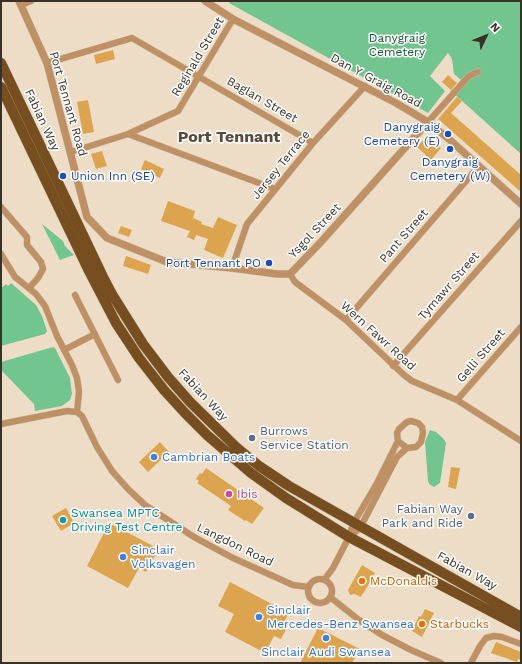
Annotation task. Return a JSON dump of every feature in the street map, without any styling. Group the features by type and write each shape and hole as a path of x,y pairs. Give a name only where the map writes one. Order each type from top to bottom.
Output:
{"highway":[{"name":"Fabian Way","path":"1,63 103,277 128,320 168,377 214,426 259,466 289,486 357,526 521,617"},
{"name":"Fabian Way","path":"1,87 102,297 116,322 147,368 190,419 207,436 251,473 286,498 349,537 521,627"}],"street":[{"path":"20,3 31,1"},
{"name":"Dan Y Graig Road","path":"205,1 233,19 365,86 428,122 521,204"},
{"name":"Port Tennant Road","path":"20,3 47,63 87,217"},
{"name":"Reginald Street","path":"71,152 128,134 178,111 233,19"},
{"name":"Baglan Street","path":"47,63 132,38 313,142"},
{"name":"Ysgol Street","path":"87,217 107,238 167,262 277,274 290,274 325,237 468,76 478,72"},
{"name":"Jersey Terrace","path":"232,268 247,224 313,142 365,86"},
{"path":"128,134 275,189"},
{"name":"Pant Street","path":"346,320 479,166"},
{"path":"1,206 26,237 27,245 41,262 43,269 38,278 29,288"},
{"name":"Tymawr Street","path":"393,366 521,221"},
{"path":"1,254 15,277 29,288 45,306 57,336 72,365 77,378 79,392 77,412 67,411 1,424"},
{"name":"Wern Fawr Road","path":"290,274 295,282 346,320 393,366 412,381 457,400 520,437"},
{"path":"75,295 118,380"},
{"name":"Gelli Street","path":"457,400 521,327"},
{"path":"64,350 95,334"},
{"name":"Langdon Road","path":"77,412 86,422 97,447 112,471 145,505 194,537 233,558 293,585 309,587"},
{"path":"324,580 349,537 357,526 397,458 407,448 416,447 421,442 423,438 422,427 418,423 411,421 406,422 401,426 398,433 398,441 357,526"},
{"path":"398,441 407,448"},
{"path":"324,580 330,586 330,597 324,602 313,601 309,594 309,587 313,581 324,580"},
{"path":"330,597 359,620 382,635 441,663"},
{"path":"471,663 486,638 494,636 502,637 521,644"}],"green space":[{"name":"Danygraig Cemetery","path":"231,1 521,1 521,154 451,91 461,80 454,74 452,59 448,53 430,76 445,91 428,113 229,3"},
{"path":"42,224 63,241 65,246 74,255 60,260"},
{"path":"11,283 36,305 42,316 47,331 45,334 1,346 1,288 6,284 8,286"},
{"path":"53,347 55,348 70,378 72,394 70,400 62,406 35,411 34,404 1,370 1,362"},
{"path":"430,430 436,432 446,443 440,483 434,487 429,484 428,481 425,442"}],"building":[{"path":"113,50 115,59 96,64 94,55"},
{"path":"448,75 457,83 451,90 442,82"},
{"path":"457,97 462,101 451,113 521,175 521,192 438,119"},
{"path":"88,100 94,132 83,134 77,102"},
{"path":"427,136 441,148 431,160 417,147"},
{"path":"102,151 107,166 96,169 91,154"},
{"path":"145,160 164,169 160,178 141,169"},
{"path":"168,201 195,211 193,218 202,222 201,224 213,228 218,217 237,225 223,258 204,250 208,239 196,235 194,240 187,237 190,231 161,221"},
{"path":"121,226 132,230 129,237 118,233"},
{"path":"126,256 151,265 148,274 123,266"},
{"name":"Cambrian Boats","path":"160,442 169,452 148,472 139,462"},
{"path":"451,467 460,468 456,489 448,487"},
{"name":"Ibis","path":"206,468 264,508 252,524 228,510 231,506 197,483 199,481 196,479"},
{"name":"Swansea MPTC Driving Test Centre","path":"66,508 74,523 61,531 52,516"},
{"name":"Sinclair Volksvagen","path":"109,523 159,549 146,572 139,568 128,588 87,566"},
{"name":"McDonald's","path":"362,565 375,573 361,597 355,594 350,595 348,590"},
{"name":"Sinclair Mercedes-Benz Swansea","path":"230,582 289,613 285,620 290,622 281,639 274,636 265,653 225,632 234,614 218,606"},
{"name":"Starbucks","path":"425,609 434,613 422,637 412,631 419,616 421,617"},
{"name":"Sinclair Audi Swansea","path":"318,628 360,649 352,663 300,663"},
{"path":"496,642 521,652 521,660 518,659 517,662 491,653"}],"place":[{"name":"Danygraig Cemetery (E)","path":"448,134"},
{"name":"Danygraig Cemetery (W)","path":"450,149"},
{"name":"Union Inn (SE)","path":"63,176"},
{"name":"Port Tennant PO","path":"269,263"},
{"name":"Burrows Service Station","path":"252,438"},
{"name":"Cambrian Boats","path":"154,457"},
{"name":"Ibis","path":"229,494"},
{"name":"Fabian Way Park and Ride","path":"471,516"},
{"name":"Swansea MPTC Driving Test Centre","path":"63,520"},
{"name":"Sinclair Volksvagen","path":"123,557"},
{"name":"McDonald's","path":"362,581"},
{"name":"Sinclair Mercedes-Benz Swansea","path":"259,617"},
{"name":"Starbucks","path":"422,624"},
{"name":"Sinclair Audi Swansea","path":"326,638"}],"district":[{"name":"Port Tennant","path":"229,137"}]}
